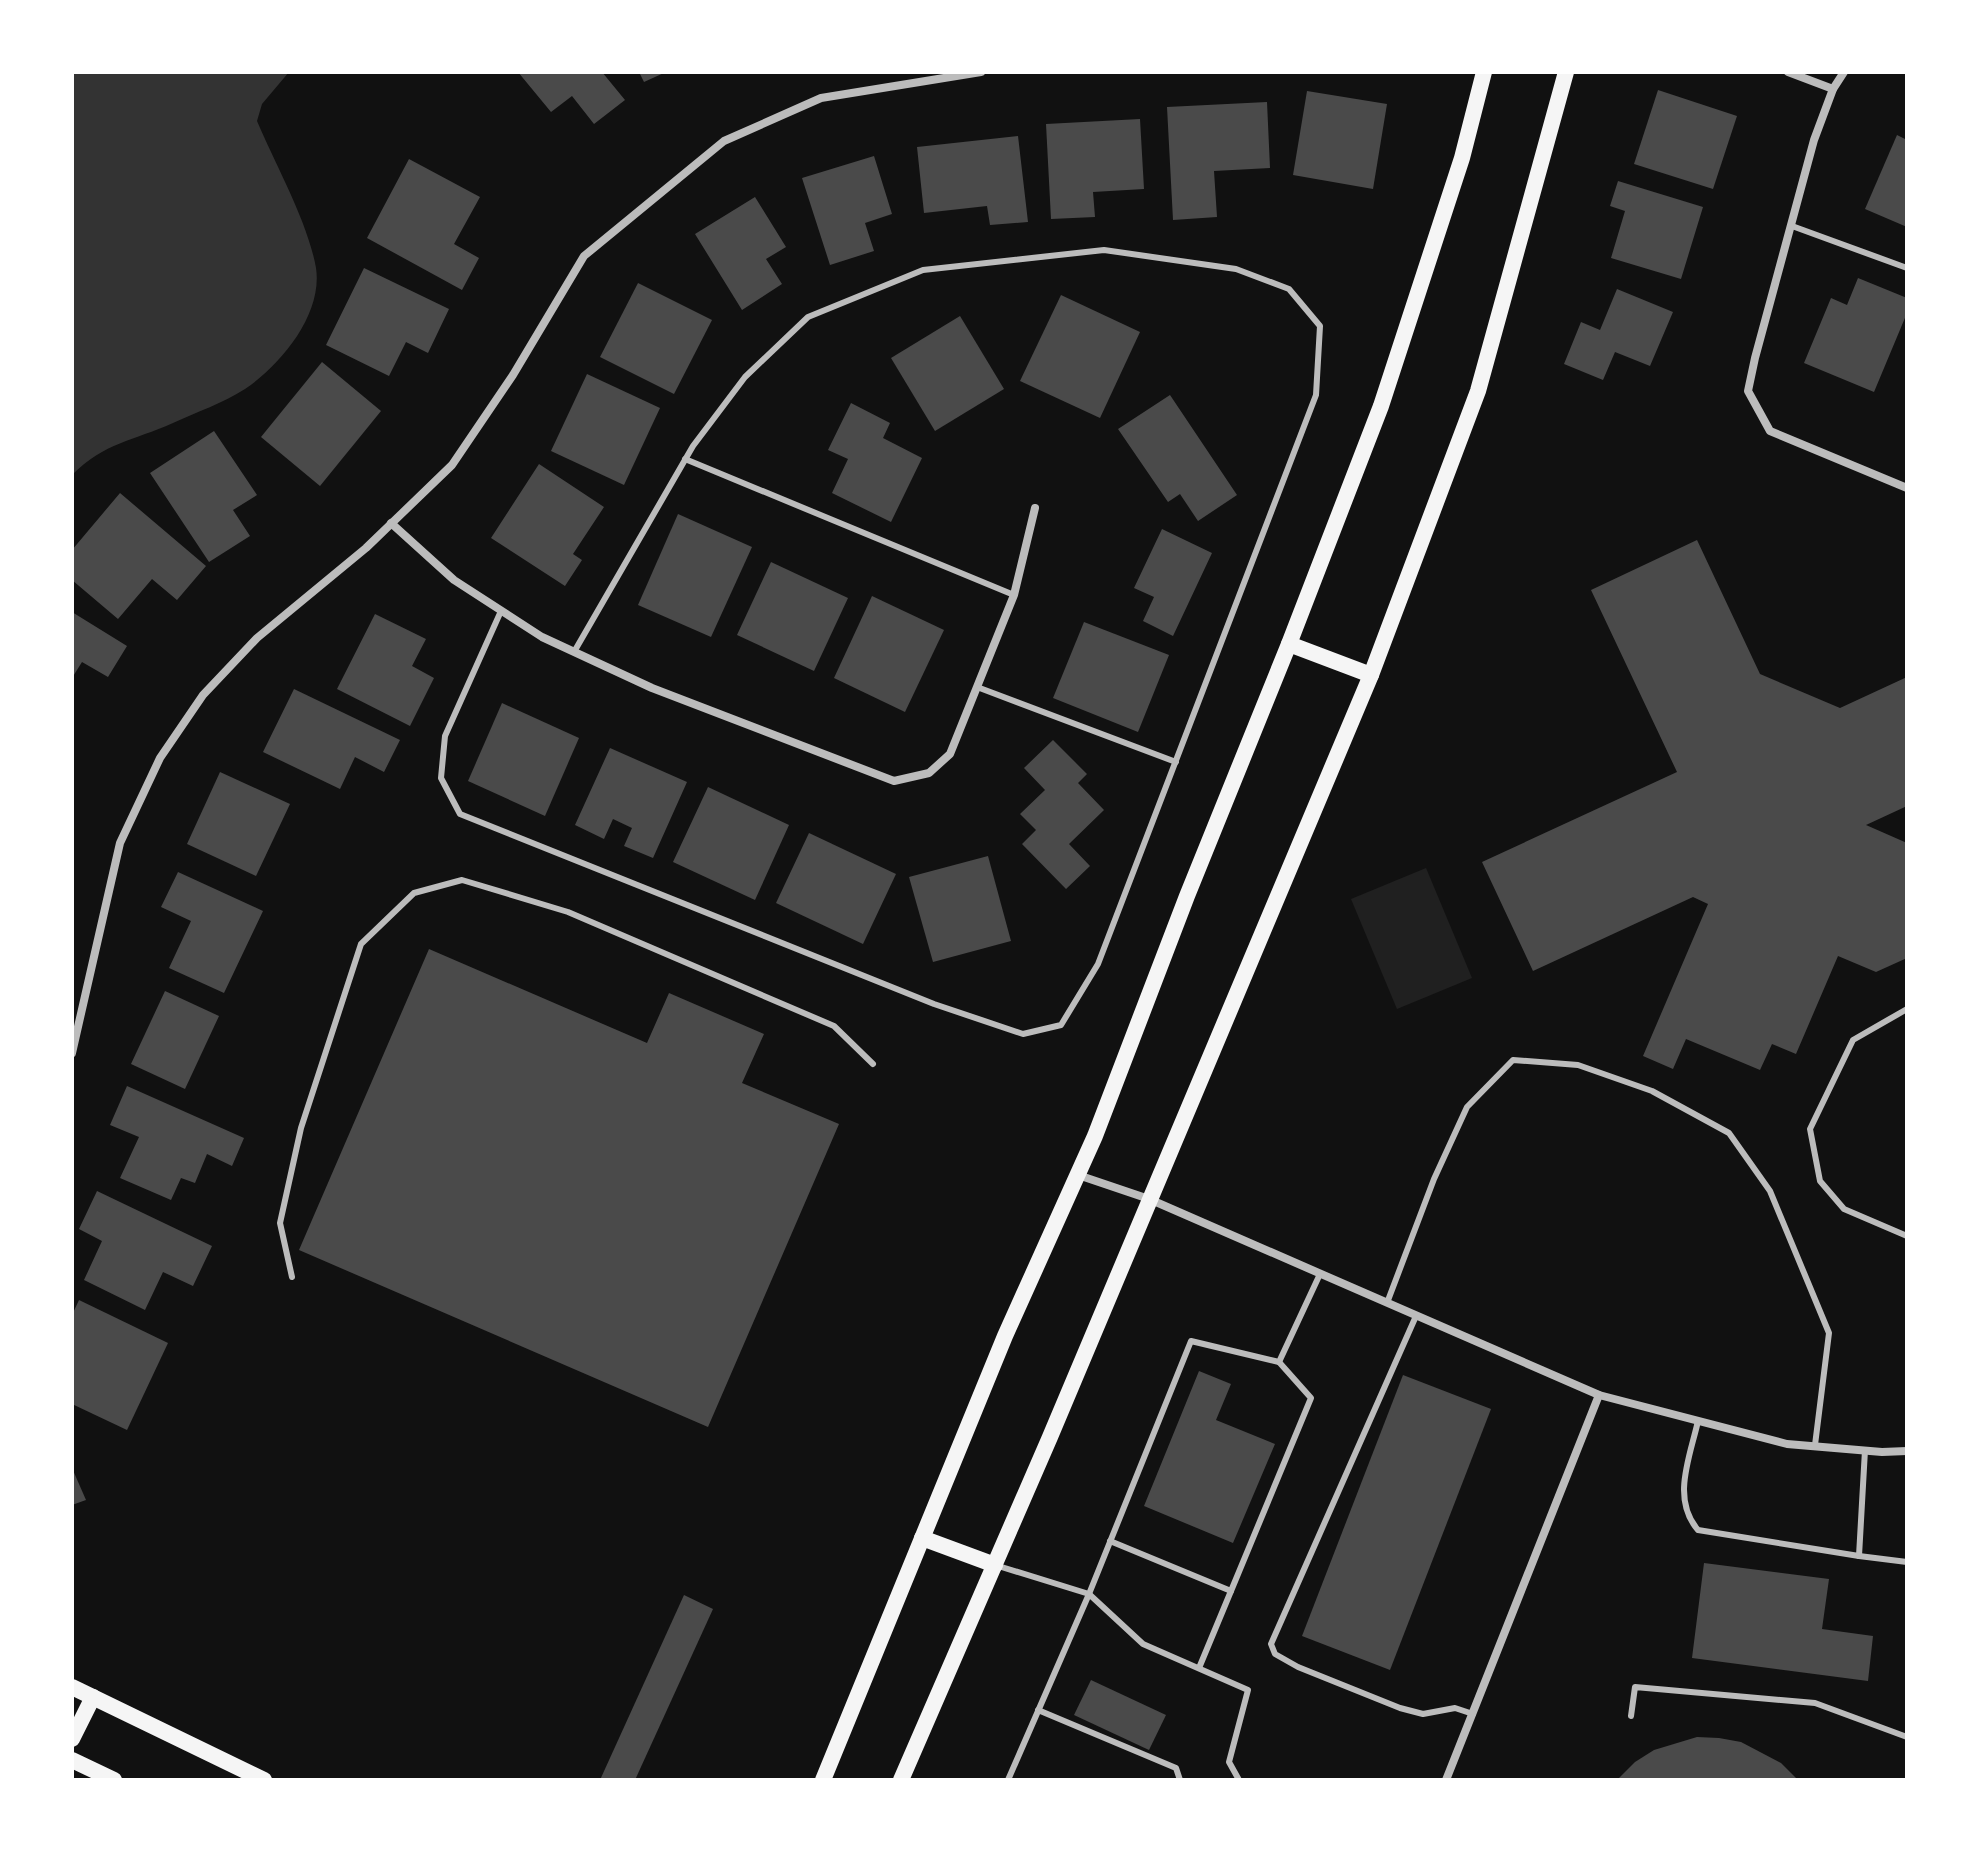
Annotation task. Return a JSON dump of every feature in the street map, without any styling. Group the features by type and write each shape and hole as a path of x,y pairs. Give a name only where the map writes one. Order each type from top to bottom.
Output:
{"main road":[{"path":"823,1780 1005,1336 1078,1175 1289,644 1381,406 1462,158 1484,72"},
{"path":"901,1780 1371,675 1478,391 1566,72"},
{"path":"1289,644 1371,675"},
{"path":"922,1538 995,1565"},
{"path":"72,1687 264,1780"},
{"path":"72,1739 93,1697"},
{"path":"72,1760 114,1780"}],"street":[{"path":"72,1053 120,843 160,758 203,695 257,638 366,548 452,465 513,375 584,256 724,141 821,98 981,72"},
{"path":"1788,72 1833,89"},
{"path":"1844,72 1833,89 1814,140 1748,391 1770,431 1907,488"},
{"path":"391,523 454,580 542,637 652,688 894,781 929,773 950,754 1014,595 1035,508"},
{"path":"1078,1175 1149,1199 1599,1395 1787,1444 1907,1451"},
{"path":"1446,1780 1599,1395"}],"lane":[{"path":"1792,226 1907,268"},
{"path":"501,611 445,736 441,778 460,814 934,1004 1023,1034 1061,1025 1098,964 1316,395 1320,326 1289,289 1236,269 1104,250 923,270 808,317 745,377 685,459 574,652"},
{"path":"685,459 1014,595"},
{"path":"977,687 1176,762"},
{"path":"292,1277 280,1223 301,1128 361,944 414,893 462,880 568,912 834,1026 873,1064"},
{"path":"1907,1009 1853,1040 1810,1129 1820,1181 1844,1209 1907,1236"},
{"path":"1387,1303 1434,1179 1467,1107 1513,1060 1578,1065 1652,1091 1729,1133 1770,1191 1829,1333 1815,1445"},
{"path":"1279,1362 1320,1274"},
{"path":"1416,1316 1271,1644 1275,1654 1298,1667 1400,1708 1423,1714 1455,1708 1473,1714"},
{"path":"1008,1780 1089,1594 1191,1341 1279,1362 1311,1398 1199,1668"},
{"path":"1698,1421 1682,1493 1688,1518 1698,1530 1907,1562"},
{"path":"1859,1556 1865,1450"},
{"path":"1110,1541 1231,1591"},
{"path":"995,1565 1089,1594 1143,1644 1248,1690 1229,1762 1239,1780"},
{"path":"1631,1716 1635,1687 1815,1703 1907,1737"},
{"path":"1038,1710 1176,1768 1180,1780"}],"shaded area":[{"path":"72,72 289,72 262,104 257,121 306,232 316,268 316,285 313,303 297,337 259,379 219,403 96,455 72,475"},
{"path":"1426,868 1472,978 1397,1009 1351,899"}],"building":[{"path":"518,72 602,72 625,100 594,124 572,96 551,112"},
{"path":"639,72 666,72 644,82"},
{"path":"1658,90 1737,116 1713,189 1634,164"},
{"path":"1307,91 1387,104 1373,189 1293,175"},
{"path":"1267,102 1270,168 1214,171 1217,217 1173,220 1167,107"},
{"path":"1140,119 1144,189 1093,192 1095,217 1051,219 1046,124"},
{"path":"1897,135 1907,140 1907,227 1865,209"},
{"path":"1018,136 1028,222 990,225 987,206 924,213 917,147"},
{"path":"874,156 892,214 865,223 874,251 830,265 802,178"},
{"path":"409,159 480,197 454,244 479,258 462,290 367,238"},
{"path":"1618,181 1703,207 1681,279 1611,258 1625,211 1610,206"},
{"path":"755,197 786,247 766,259 782,284 742,310 695,234"},
{"path":"364,268 449,309 428,353 406,342 389,376 326,345"},
{"path":"1858,278 1907,298 1907,313 1874,392 1804,363 1831,298 1847,305"},
{"path":"638,283 712,320 674,394 600,357"},
{"path":"1617,289 1673,312 1650,366 1615,352 1603,380 1564,364 1581,322 1600,330"},
{"path":"1061,295 1140,332 1100,418 1020,381"},
{"path":"960,316 1004,389 935,431 891,358"},
{"path":"322,362 381,411 320,486 261,437"},
{"path":"587,374 660,408 624,485 551,451"},
{"path":"1170,395 1237,495 1198,521 1180,494 1168,502 1118,429"},
{"path":"851,403 890,423 883,438 922,458 891,522 832,493 848,459 828,450"},
{"path":"214,431 257,495 233,510 250,536 209,562 150,473"},
{"path":"539,464 604,507 573,554 582,560 565,586 491,538"},
{"path":"120,493 206,566 177,600 152,579 118,619 72,580 72,550"},
{"path":"678,514 752,547 711,637 638,605"},
{"path":"1162,529 1212,553 1173,636 1143,621 1154,597 1134,588"},
{"path":"1697,540 1760,674 1840,708 1907,677 1907,806 1866,825 1907,843 1907,958 1876,972 1838,956 1796,1054 1772,1044 1760,1070 1686,1039 1673,1069 1643,1056 1708,904 1693,897 1533,971 1482,862 1677,772 1591,590"},
{"path":"771,562 848,598 814,671 737,635"},
{"path":"872,596 944,630 905,712 834,678"},
{"path":"72,612 127,646 108,677 82,662 72,678"},
{"path":"375,614 426,639 412,666 434,678 410,726 337,689"},
{"path":"1084,622 1169,655 1138,732 1053,698"},
{"path":"294,689 400,740 384,772 355,757 340,789 263,752"},
{"path":"502,703 579,738 545,816 468,781"},
{"path":"1053,740 1087,774 1078,783 1104,810 1069,844 1090,866 1066,889 1022,844 1036,830 1020,814 1045,790 1024,768"},
{"path":"610,748 687,782 653,858 624,846 632,828 613,819 604,839 575,825"},
{"path":"220,772 290,804 256,876 187,844"},
{"path":"708,787 789,825 755,900 673,862"},
{"path":"809,833 896,874 863,944 776,903"},
{"path":"988,856 1011,941 933,962 909,877"},
{"path":"178,872 263,911 224,993 169,968 191,921 161,907"},
{"path":"429,949 647,1043 669,993 764,1034 742,1083 839,1124 708,1427 299,1250"},
{"path":"165,991 219,1016 185,1089 131,1064"},
{"path":"127,1086 244,1138 232,1166 207,1154 195,1183 181,1178 171,1200 120,1178 139,1137 110,1125"},
{"path":"97,1191 212,1246 193,1286 163,1272 145,1310 84,1280 102,1241 79,1229"},
{"path":"79,1300 168,1343 127,1430 72,1404 72,1315"},
{"path":"1199,1371 1231,1384 1216,1420 1275,1444 1233,1543 1144,1506"},
{"path":"1403,1375 1491,1409 1390,1670 1302,1636"},
{"path":"72,1468 86,1500 72,1505"},
{"path":"1704,1563 1829,1579 1822,1629 1873,1636 1868,1681 1692,1658"},
{"path":"684,1595 713,1609 635,1780 600,1780"},
{"path":"1091,1680 1166,1715 1149,1750 1074,1715"},
{"path":"1697,1737 1741,1742 1781,1763 1798,1780 1617,1780 1635,1762 1654,1750"}]}
